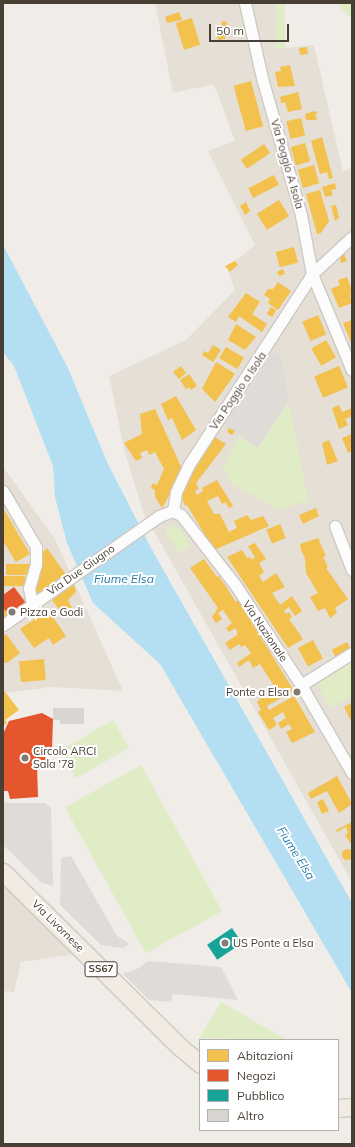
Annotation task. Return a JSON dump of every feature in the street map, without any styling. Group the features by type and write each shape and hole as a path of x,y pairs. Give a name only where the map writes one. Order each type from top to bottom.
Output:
{"main road":[{"name":"Via Livornese","path":"3,872 180,1048 199,1063"},
{"path":"339,1108 352,1107"}],"street":[{"name":"Via Poggio A Isola","path":"245,3 262,78 302,215 312,274 352,370"},
{"path":"312,274 352,237"},
{"name":"Via Poggio a Isola","path":"173,511 176,492 188,466 312,274"},
{"path":"3,491 36,547 36,564 29,588 32,604"},
{"name":"Via Due Giugno","path":"3,625 68,578 159,516 173,511"},
{"name":"Via Nazionale","path":"173,511 181,515 236,586 301,685 352,773"},
{"path":"335,526 352,570"},
{"path":"301,685 352,653"}],"shaded area":[{"path":"155,3 276,3 286,48 314,45 343,172 352,167 352,882 143,512 124,449 109,376 186,340 235,290 227,267 255,245 208,151 235,141 214,84 173,93"},
{"path":"270,352 276,353 281,357 289,400 258,447 223,423"},
{"path":"3,467 55,539 123,691 53,687 3,693"},
{"path":"3,801 6,803 45,803 51,808 53,886 42,883 3,845"},
{"path":"71,856 117,936 130,944 123,948 101,945 60,905 61,858"},
{"path":"3,860 97,951 21,962 14,992 3,991"},
{"path":"148,961 221,967 238,1000 173,994 171,1002 149,1000 123,974 139,968"}],"green space":[{"path":"276,3 285,3 285,49 276,49"},
{"path":"337,3 352,3 352,17 347,15"},
{"path":"289,402 308,500 279,510 232,484 223,466 239,437 258,448"},
{"path":"167,525 179,527 191,545 179,553 166,534"},
{"path":"352,661 352,696 330,708 316,682"},
{"path":"113,720 129,748 76,778 60,750"},
{"path":"141,765 222,911 146,953 65,807"},
{"path":"221,1002 285,1039 243,1039 199,1038"}],"water":[{"name":"Fiume Elsa","path":"3,245 68,368 107,462 151,548 352,903 352,993 160,664 93,603 67,543 55,497 53,466 14,366 3,352"}],"building: Abitazioni":[{"path":"179,12 182,20 167,23 165,17"},
{"path":"192,18 200,45 184,50 176,23"},
{"path":"222,21 227,22 225,39 222,39 221,42 217,38 218,27 221,27"},
{"path":"307,47 308,54 300,55 299,48"},
{"path":"290,65 295,86 278,87 275,72 281,71 280,67"},
{"path":"251,81 263,126 246,131 234,86"},
{"path":"298,92 302,109 288,112 285,102 281,103 280,97"},
{"path":"315,111 318,113 315,114 317,120 306,120 305,114"},
{"path":"301,118 305,136 290,139 286,121"},
{"path":"322,137 333,178 329,179 327,172 320,174 311,141"},
{"path":"305,143 310,161 296,165 291,147"},
{"path":"264,144 270,153 247,169 241,160"},
{"path":"314,165 319,183 303,188 298,170"},
{"path":"274,175 279,185 253,198 248,188"},
{"path":"335,183 336,189 331,190 333,195 325,197 322,187"},
{"path":"320,190 329,221 321,233 317,234 306,194"},
{"path":"279,200 289,216 267,230 257,214"},
{"path":"246,202 250,211 245,215 240,206"},
{"path":"336,205 339,218 335,221 331,206"},
{"path":"294,247 298,262 280,267 276,252"},
{"path":"344,254 347,261 341,263 340,257"},
{"path":"235,261 238,265 230,272 225,266"},
{"path":"283,269 285,274 279,276 277,272"},
{"path":"347,277 352,291 350,296 352,303 339,308 331,289 340,285 338,280"},
{"path":"278,282 291,291 278,310 268,303 270,299 264,295 268,289 273,289"},
{"path":"246,293 260,302 252,314 267,324 262,332 239,316 236,322 228,317"},
{"path":"271,307 276,310 272,317 267,314"},
{"path":"318,315 326,334 311,341 302,322"},
{"path":"352,320 352,345 343,323"},
{"path":"236,324 256,337 245,350 228,340"},
{"path":"326,340 336,357 321,366 311,348"},
{"path":"213,345 221,350 213,362 202,355 204,351 208,353"},
{"path":"226,347 244,358 237,369 219,358"},
{"path":"216,362 235,374 215,402 202,389"},
{"path":"181,366 186,373 179,379 173,372"},
{"path":"339,366 348,387 323,398 314,377"},
{"path":"189,374 197,386 191,390 189,387 186,389 180,380"},
{"path":"176,396 196,430 182,440 172,418 168,420 161,404"},
{"path":"339,405 342,412 352,408 352,416 345,419 348,425 339,429 332,408"},
{"path":"155,409 183,471 162,508 155,497 155,490 151,488 153,483 157,485 164,469 155,452 149,455 147,450 140,453 142,458 136,461 124,443 142,434 140,414"},
{"path":"229,428 235,431 232,435 227,432"},
{"path":"352,434 352,451 348,453 342,438"},
{"path":"213,436 226,444 196,483 199,489 195,491 197,495 203,491 202,488 217,480 233,506 229,508 225,502 222,504 218,496 207,501 214,514 220,514 229,532 237,528 234,521 247,515 251,520 263,516 269,526 214,550 187,505 185,506 179,491"},
{"path":"329,440 338,461 327,465 322,443"},
{"path":"3,508 30,554 16,562 3,541"},
{"path":"316,508 319,516 303,524 299,515"},
{"path":"280,524 286,538 272,544 266,530"},
{"path":"318,538 326,556 323,557 328,567 326,568 348,599 335,608 337,613 330,618 325,608 318,611 310,597 318,593 306,573 305,558 300,544"},
{"path":"255,543 266,559 259,563 264,572 259,576 263,582 276,573 285,587 272,593 280,605 292,596 302,611 295,616 289,607 284,611 286,614 289,612 292,617 289,619 303,639 288,648 227,557 242,550 247,558 250,557 252,560 255,557 248,546"},
{"path":"47,548 67,576 35,595 31,587 36,576 40,572 38,568 41,554"},
{"path":"204,559 217,577 219,576 236,602 238,600 294,691 267,706 269,710 294,696 315,732 292,743 286,732 292,729 289,724 281,729 278,723 286,718 283,712 273,718 277,725 269,730 258,712 261,710 257,702 274,686 260,664 253,668 249,660 239,667 237,663 251,653 245,645 241,647 239,644 230,650 225,643 237,635 237,631 235,628 229,632 226,628 232,623 223,610 218,613 222,619 216,623 212,617 218,608 190,568"},
{"path":"6,564 32,564 32,575 6,575"},
{"path":"4,576 25,576 25,586 4,586"},
{"path":"73,582 76,592 68,600 73,610 61,612 51,599"},
{"path":"3,608 9,615 3,619"},
{"path":"48,610 66,636 53,645 49,638 34,648 20,629"},
{"path":"6,634 20,653 7,663 3,662 3,636"},
{"path":"313,640 323,659 308,667 298,648"},
{"path":"347,642 351,650 336,658 332,650"},
{"path":"44,659 46,680 21,682 19,661"},
{"path":"3,689 19,710 5,720 7,723 3,726"},
{"path":"352,703 352,723 344,707"},
{"path":"337,776 352,804 339,813 327,791 311,799 308,793"},
{"path":"323,799 329,811 322,814 317,802"},
{"path":"352,822 352,845 345,835 348,833 346,827 337,832 336,830"},
{"path":"345,849 349,849 351,850 351,858 345,859 342,856 342,852"}],"building: Negozi":[{"path":"14,587 26,603 9,615 3,608 3,595"},
{"name":"Circolo ARCI Sala '78","path":"42,713 53,719 52,750 46,751 46,765 37,765 38,797 10,799 8,791 3,791 3,734 9,721"}],"building: Pubblico":[{"name":"US Ponte a Elsa","path":"232,928 242,943 217,960 207,945"}],"building: Altro":[{"path":"53,708 84,708 84,724 60,724 60,720 53,720"}],"place":[{"name":"Pizza e Godi","path":"12,612"},
{"name":"Ponte a Elsa","path":"297,692"},
{"name":"Circolo ARCI Sala '78","path":"25,758"},
{"name":"US Ponte a Elsa","path":"225,943"}]}
